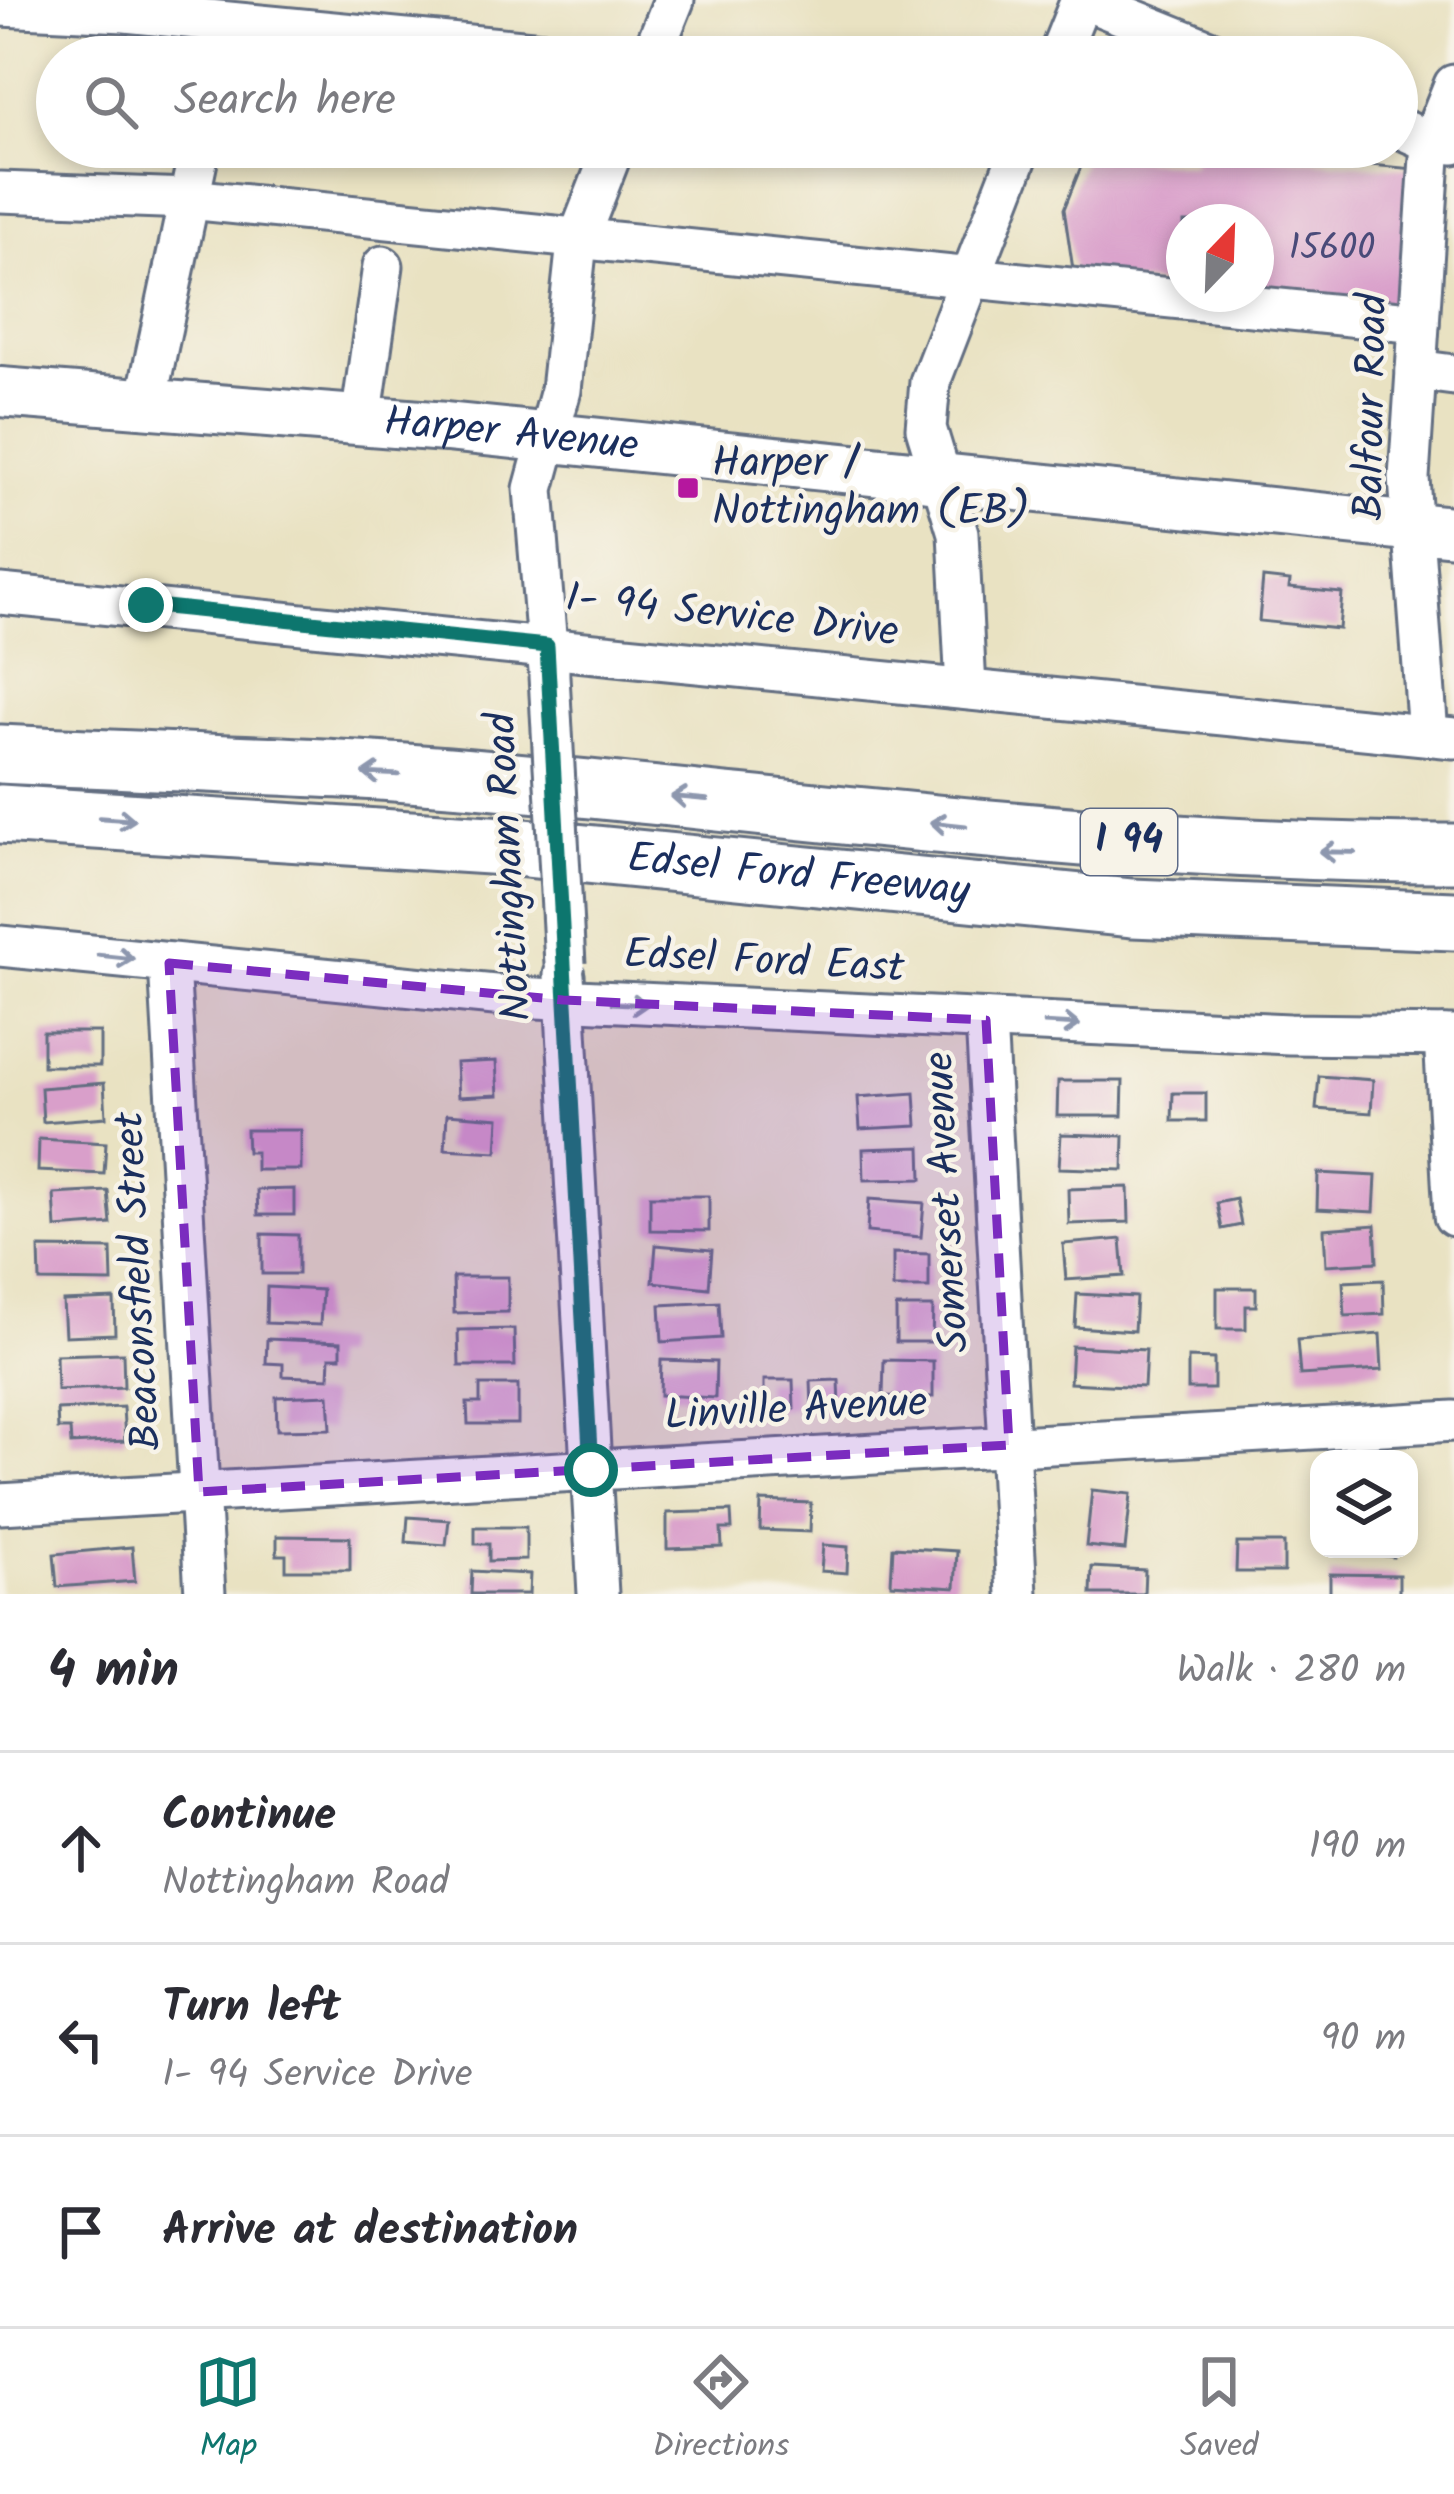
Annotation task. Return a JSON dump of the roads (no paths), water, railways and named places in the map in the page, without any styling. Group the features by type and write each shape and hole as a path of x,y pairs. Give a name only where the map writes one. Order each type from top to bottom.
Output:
{"highway":[{"name":"Edsel Ford Freeway","path":"0,754 498,780 1081,838 1263,850 1454,853"},
{"name":"Edsel Ford Freeway","path":"0,814 505,846 1132,908 1454,921"}],"main road":[{"name":"Harper Avenue","path":"0,392 545,437 1435,529"}],"street":[{"path":"659,36 674,0"},
{"path":"1067,36 1083,0 1173,36"},
{"path":"0,7 348,36"},
{"name":"Balfour Road","path":"1441,736 1435,529 1409,478 1435,372 1419,323 1428,138 1454,85"},
{"path":"146,402 196,168"},
{"name":"Nottingham Road","path":"598,1594 548,661 534,489 560,390 577,242 606,168"},
{"path":"966,688 958,533 926,428 930,382 1013,168"},
{"path":"0,192 189,199 577,242 1419,323"},
{"path":"361,420 383,266"},
{"name":"I- 94 Service Drive","path":"0,594 548,661 966,688 1441,736"},
{"name":"Edsel Ford East","path":"0,946 169,963 564,982 986,1020 1449,1036"},
{"name":"Beaconsfield Street","path":"169,963 206,1594"},
{"name":"Somerset Avenue","path":"986,1020 1018,1594"},
{"path":"1449,1036 1454,1216"},
{"name":"Linville Avenue","path":"0,1504 1454,1420"}],"place":[{"name":"Harper / Nottingham (EB)","path":"688,488"}]}
